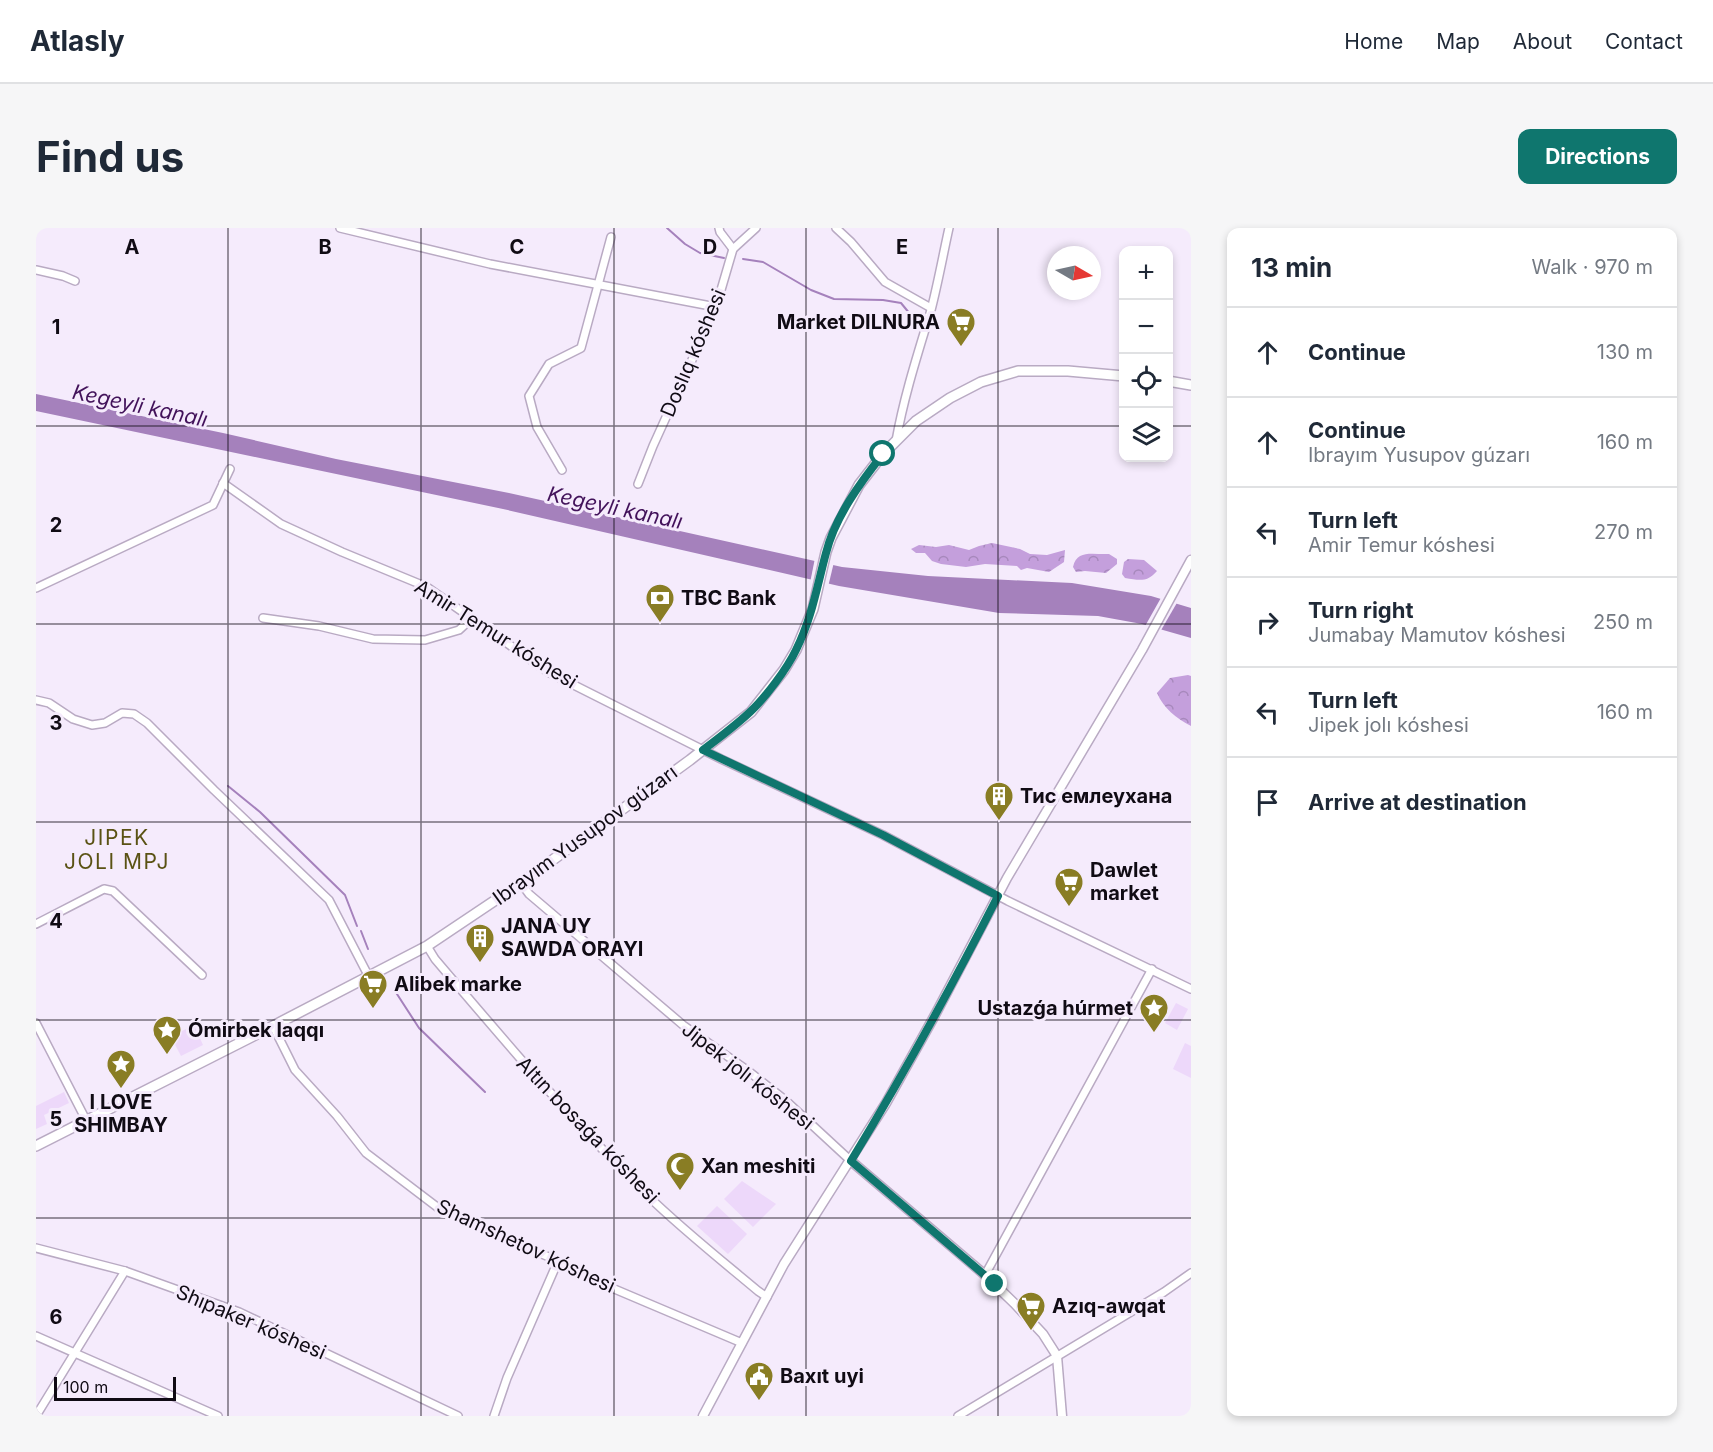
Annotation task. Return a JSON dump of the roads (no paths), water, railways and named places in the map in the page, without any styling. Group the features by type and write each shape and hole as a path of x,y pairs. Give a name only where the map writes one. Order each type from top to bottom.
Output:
{"main road":[{"name":"Ibrayım Yusupov gúzarı","path":"36,1146 427,946 521,883 703,750 751,712 784,670 796,650 813,609 826,552 844,511 859,485 883,454 916,421 950,398 981,382 1018,371 1068,371 1119,376"},
{"path":"1173,380 1191,378"},
{"path":"1173,382 1191,385"}],"street":[{"path":"340,228 490,264 716,307"},
{"path":"719,228 733,249 756,228"},
{"path":"836,228 885,282 931,308"},
{"path":"896,441 906,394 931,308 949,228"},
{"path":"562,470 537,427 529,396 549,364 581,348 611,237"},
{"name":"Doslıq kóshesi","path":"638,484 716,307 733,249"},
{"path":"36,270 75,281"},
{"path":"36,588 213,505 230,469"},
{"name":"Amir Temur kóshesi","path":"223,483 280,524 426,587 548,672 703,750 883,835 998,896 1191,989"},
{"path":"703,1416 784,1264 851,1161 897,1084 998,896 1142,650 1189,564"},
{"path":"263,618 319,626 373,639 425,640 459,630 472,618"},
{"path":"36,700 49,703 73,719 92,725 105,723 122,713 134,714 147,723 330,900 369,977"},
{"name":"Jipek jolı kóshesi","path":"521,883 529,894 675,1018 785,1100 851,1161 986,1275 1043,1334 1057,1356 1062,1416"},
{"path":"36,924 104,889 112,891 202,975"},
{"name":"Altın bosaǵa kóshesi","path":"427,946 435,959 518,1058 588,1135 649,1197 767,1297"},
{"path":"986,1275 1152,969"},
{"path":"36,1023 86,1120"},
{"name":"Shamshetov kóshesi","path":"273,1026 294,1070 337,1116 366,1153 441,1210 558,1261 605,1285 742,1342"},
{"name":"Shıpaker kóshesi","path":"36,1248 125,1271 239,1312 458,1416"},
{"path":"494,1416 507,1378 558,1261"},
{"path":"36,1416 125,1271"},
{"path":"958,1416 1191,1274"},
{"path":"36,1336 218,1416"}],"waterway":[{"path":"667,228 685,244 700,253 724,258"},
{"path":"743,259 763,262 811,290 834,299 883,300 901,303 919,325"},
{"path":"228,786 260,812 345,895 357,926"},
{"path":"361,931 368,949"},
{"path":"395,991 419,1028 485,1092"}],"place":[{"name":"Market DILNURA","path":"961,348"},
{"name":"TBC Bank","path":"660,624"},
{"name":"Тис емлеухана","path":"999,822"},
{"name":"Dawlet market","path":"1069,908"},
{"name":"JANA UY SAWDA ORAYI","path":"480,964"},
{"name":"Alibek marke","path":"373,1010"},
{"name":"Ustazǵa húrmet","path":"1154,1034"},
{"name":"Ómirbek laqqı","path":"167,1056"},
{"name":"I LOVE SHIMBAY","path":"121,1090"},
{"name":"Xan meshiti","path":"680,1192"},
{"name":"Azıq-awqat","path":"1031,1332"},
{"name":"Baxıt uyi","path":"759,1402"}],"district":[{"name":"JIPEK JOLI MPJ","path":"117,850"}],"water label":[{"name":"Kegeyli kanalı","path":"140,406"},
{"name":"Kegeyli kanalı","path":"615,508"}]}
